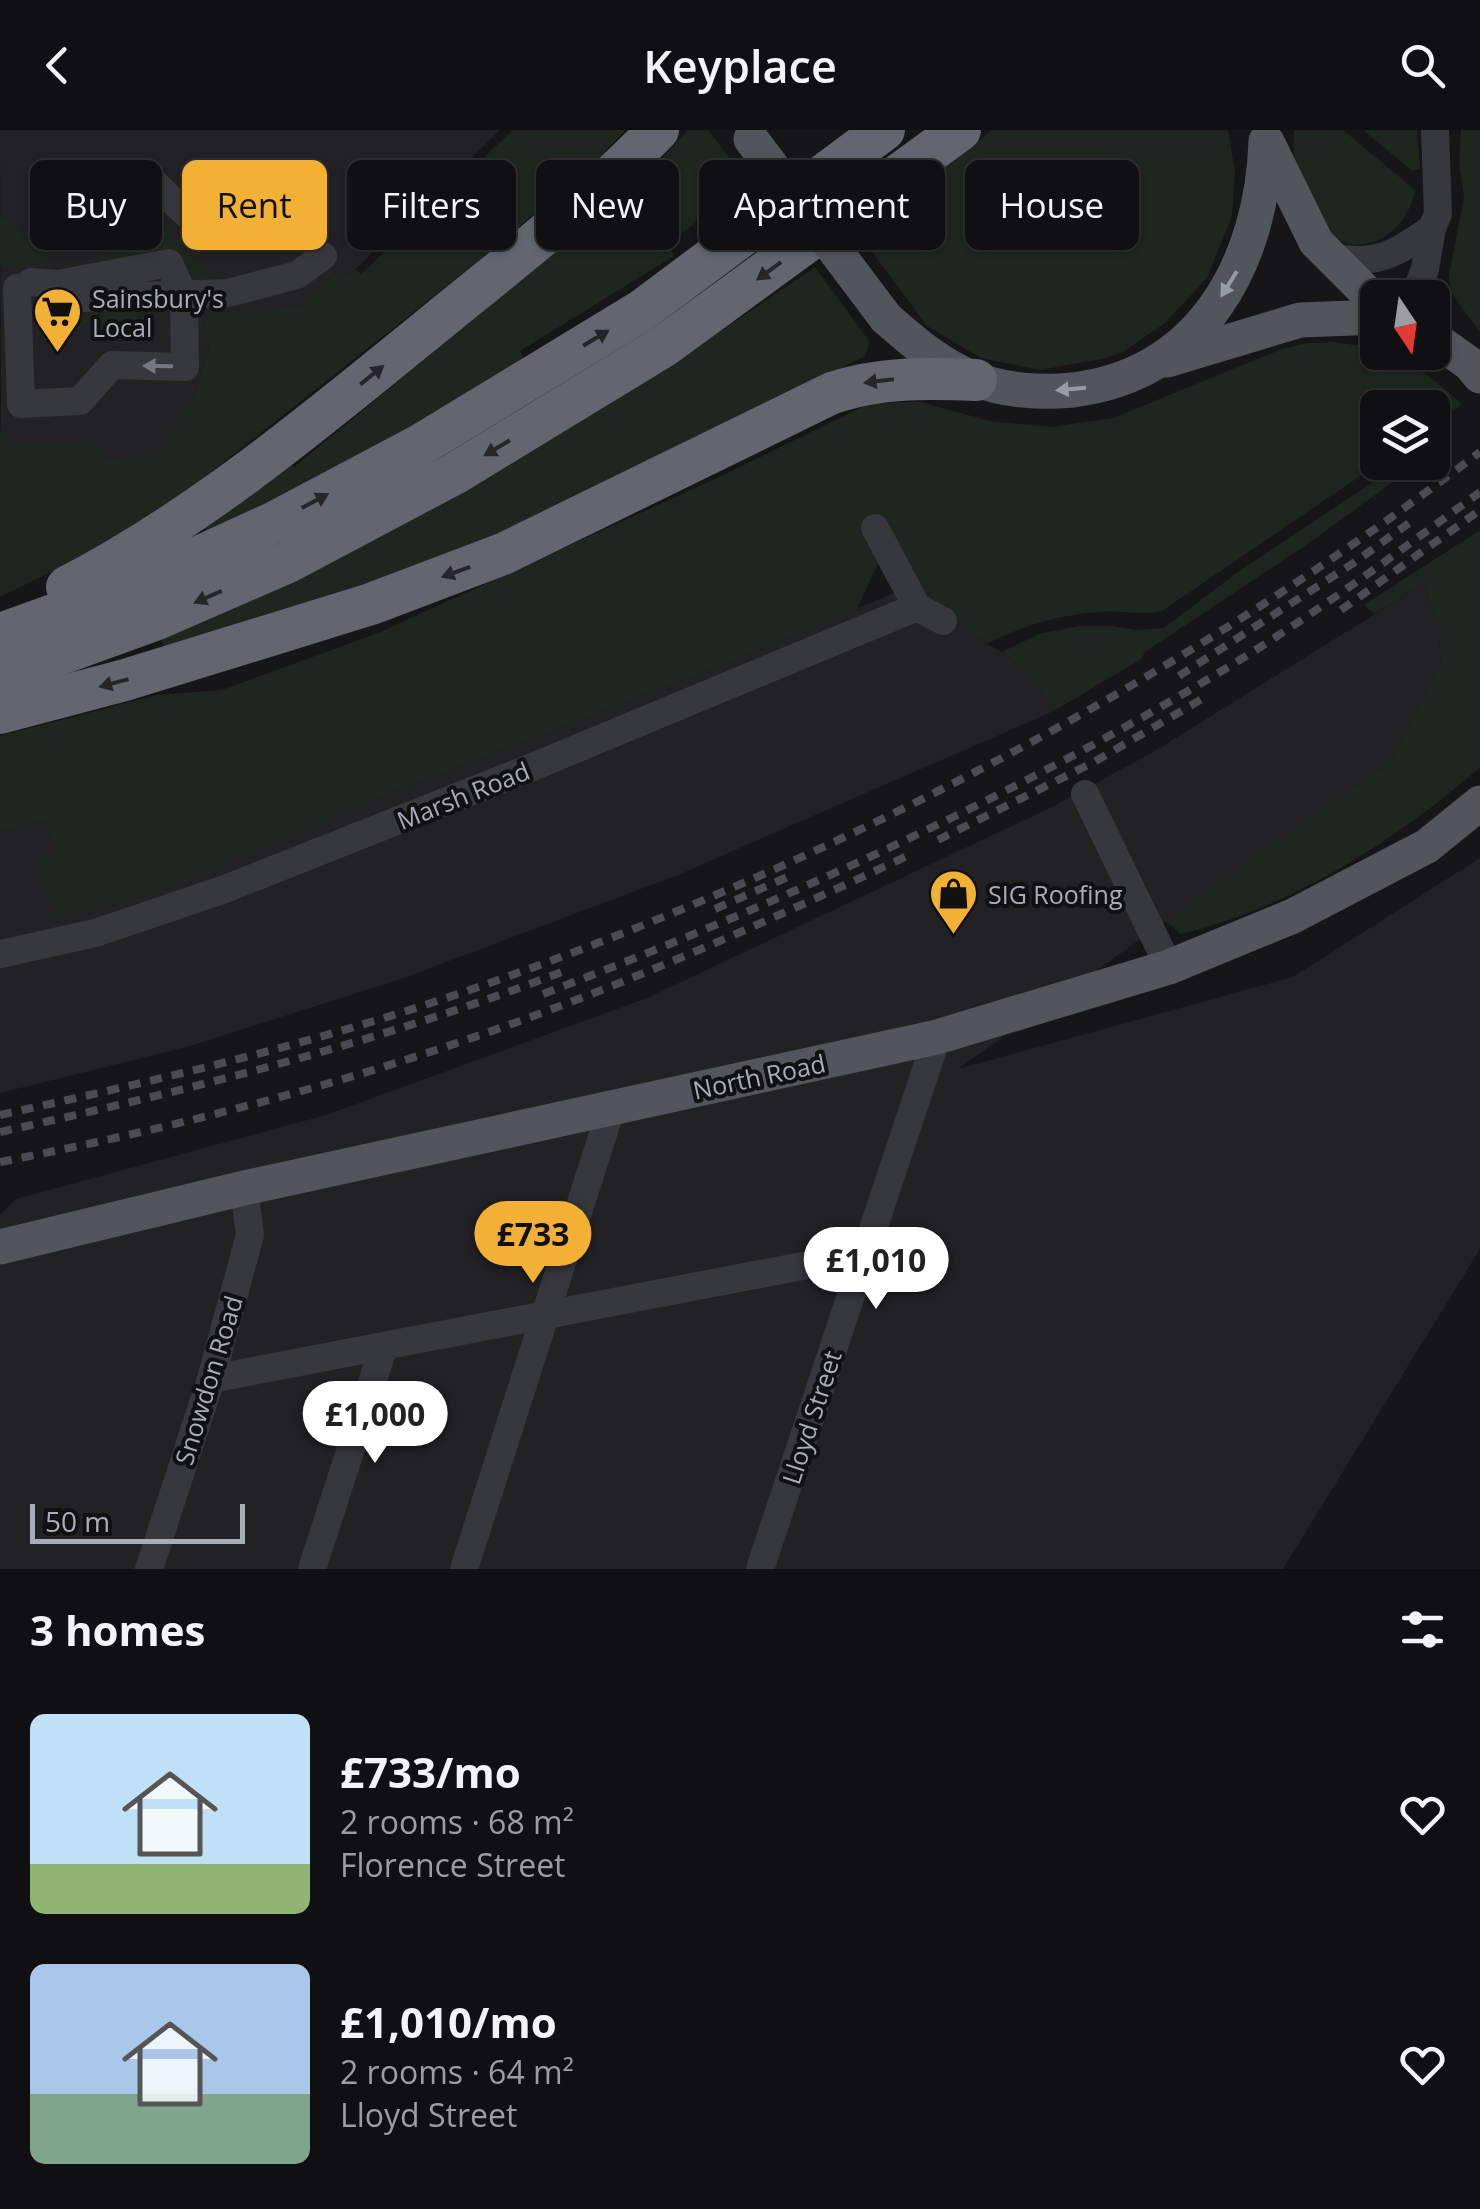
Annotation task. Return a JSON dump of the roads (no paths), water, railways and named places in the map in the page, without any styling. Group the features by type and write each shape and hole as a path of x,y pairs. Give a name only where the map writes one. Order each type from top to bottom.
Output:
{"highway":[{"path":"0,622 116,562 284,447 604,186 658,130"},
{"path":"0,634 137,585 275,522 422,444 641,310 884,130"},
{"path":"0,676 157,619 288,562 454,474 664,346 960,130"},
{"path":"0,713 125,680 352,610 503,554 832,393 888,380 976,380"}],"main road":[{"path":"748,134 886,318 918,346 976,380 1024,390 1096,387 1162,362 1300,320 1360,318"},
{"path":"1265,135 1306,228 1360,287"},
{"path":"1162,362 1211,311 1241,264 1262,193 1265,135"},
{"path":"1450,351 1475,370"},
{"name":"North Road","path":"0,1247 244,1188 937,1038 1169,967 1293,916 1427,846 1480,803"}],"street":[{"path":"1421,280 1438,214 1435,130"},
{"path":"162,190 182,209"},
{"path":"1328,256 1351,262 1374,260 1400,252 1432,228"},
{"path":"184,296 185,367 112,365 80,401 21,404 16,284 45,299 228,293 298,275 323,256"},
{"path":"875,528 917,607 943,621"},
{"name":"Marsh Road","path":"0,954 95,933 225,889 530,768 917,607"},
{"path":"1085,794 1169,967"},
{"name":"Lloyd Street","path":"760,1569 937,1038"},
{"path":"464,1569 610,1109"},
{"name":"Snowdon Road","path":"149,1569 212,1380 250,1236 244,1188"},
{"path":"212,1380 865,1254"},
{"path":"312,1569 384,1346"}],"railway":[{"path":"0,1115 244,1058 365,1024 617,936 747,881 1003,758 1126,688 1365,536 1480,452"},
{"path":"543,994 806,886 1061,762 1258,648 1480,492"},
{"path":"1341,610 1480,510"},
{"path":"1179,676 1412,521"},
{"path":"938,840 1094,762 1207,696"},
{"path":"0,1162 255,1104 442,1048 657,968 907,856"},
{"path":"715,909 792,875"},
{"path":"0,1132 284,1062 424,1021 562,972"}],"place":[{"name":"Sainsbury's Local","path":"57,354"},
{"name":"SIG Roofing","path":"953,936"}]}
